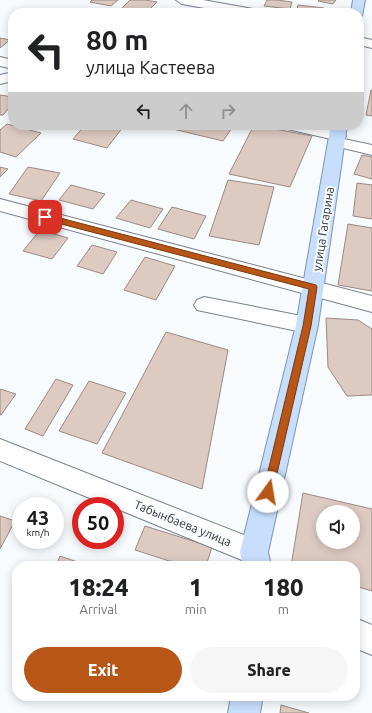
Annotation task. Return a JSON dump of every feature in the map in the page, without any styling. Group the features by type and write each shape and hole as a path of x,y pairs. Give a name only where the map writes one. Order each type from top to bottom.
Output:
{"main road":[{"name":"улица Гагарина","path":"255,559 307,326 338,134"},
{"path":"244,713 246,701"}],"street":[{"path":"182,0 226,8"},
{"path":"201,8 224,0"},
{"path":"316,130 338,134 372,150"},
{"path":"0,205 313,287 372,304"},
{"path":"204,305 307,326"},
{"name":"Табынбаева улица","path":"0,450 255,559"},
{"path":"360,635 372,640"}],"building":[{"path":"92,0 118,0 111,6 90,2"},
{"path":"130,0 157,2 151,8 122,8"},
{"path":"267,0 292,2 290,8 264,6"},
{"path":"336,0 333,4 318,1"},
{"path":"298,5 324,8 297,8"},
{"path":"0,38 8,40 8,42 0,48"},
{"path":"372,90 372,116 366,115"},
{"path":"0,95 8,96 8,110 3,115 0,115"},
{"path":"7,124 8,130 30,130 41,133 16,157 0,152 0,130"},
{"path":"81,130 121,130 107,148 73,139"},
{"path":"177,130 231,130 223,141"},
{"path":"251,130 280,130 312,136 290,187 229,174"},
{"path":"362,155 372,157 372,179 354,174"},
{"path":"0,167 8,169 0,177"},
{"path":"28,167 60,173 41,201 9,194"},
{"path":"228,180 274,187 259,245 209,236"},
{"path":"357,183 372,185 372,219 353,216"},
{"path":"71,185 105,194 93,209 59,200"},
{"path":"131,200 163,209 150,228 116,218"},
{"path":"172,207 206,216 194,239 158,229"},
{"path":"348,224 372,228 372,291 338,285"},
{"path":"40,230 68,238 52,259 23,251"},
{"path":"92,245 117,252 103,274 77,266"},
{"path":"145,257 175,266 156,300 124,290"},
{"path":"326,318 358,320 372,329 372,395 347,396 328,367"},
{"path":"166,332 228,350 202,489 102,453"},
{"path":"56,379 73,385 43,436 25,429"},
{"path":"89,381 126,393 97,444 59,431"},
{"path":"0,389 16,394 1,415 0,415"},
{"path":"303,493 355,505 316,505 316,549 360,549 360,506 372,509 372,591 360,587 360,561 292,561"},
{"path":"0,516 12,520 12,527 0,549"},
{"path":"145,526 212,547 208,561 169,561 135,550"},
{"path":"60,556 74,561 58,561"},
{"path":"281,705 309,713 280,713"}],"route":[{"path":"45,217 313,287 307,326 268,492"}]}
